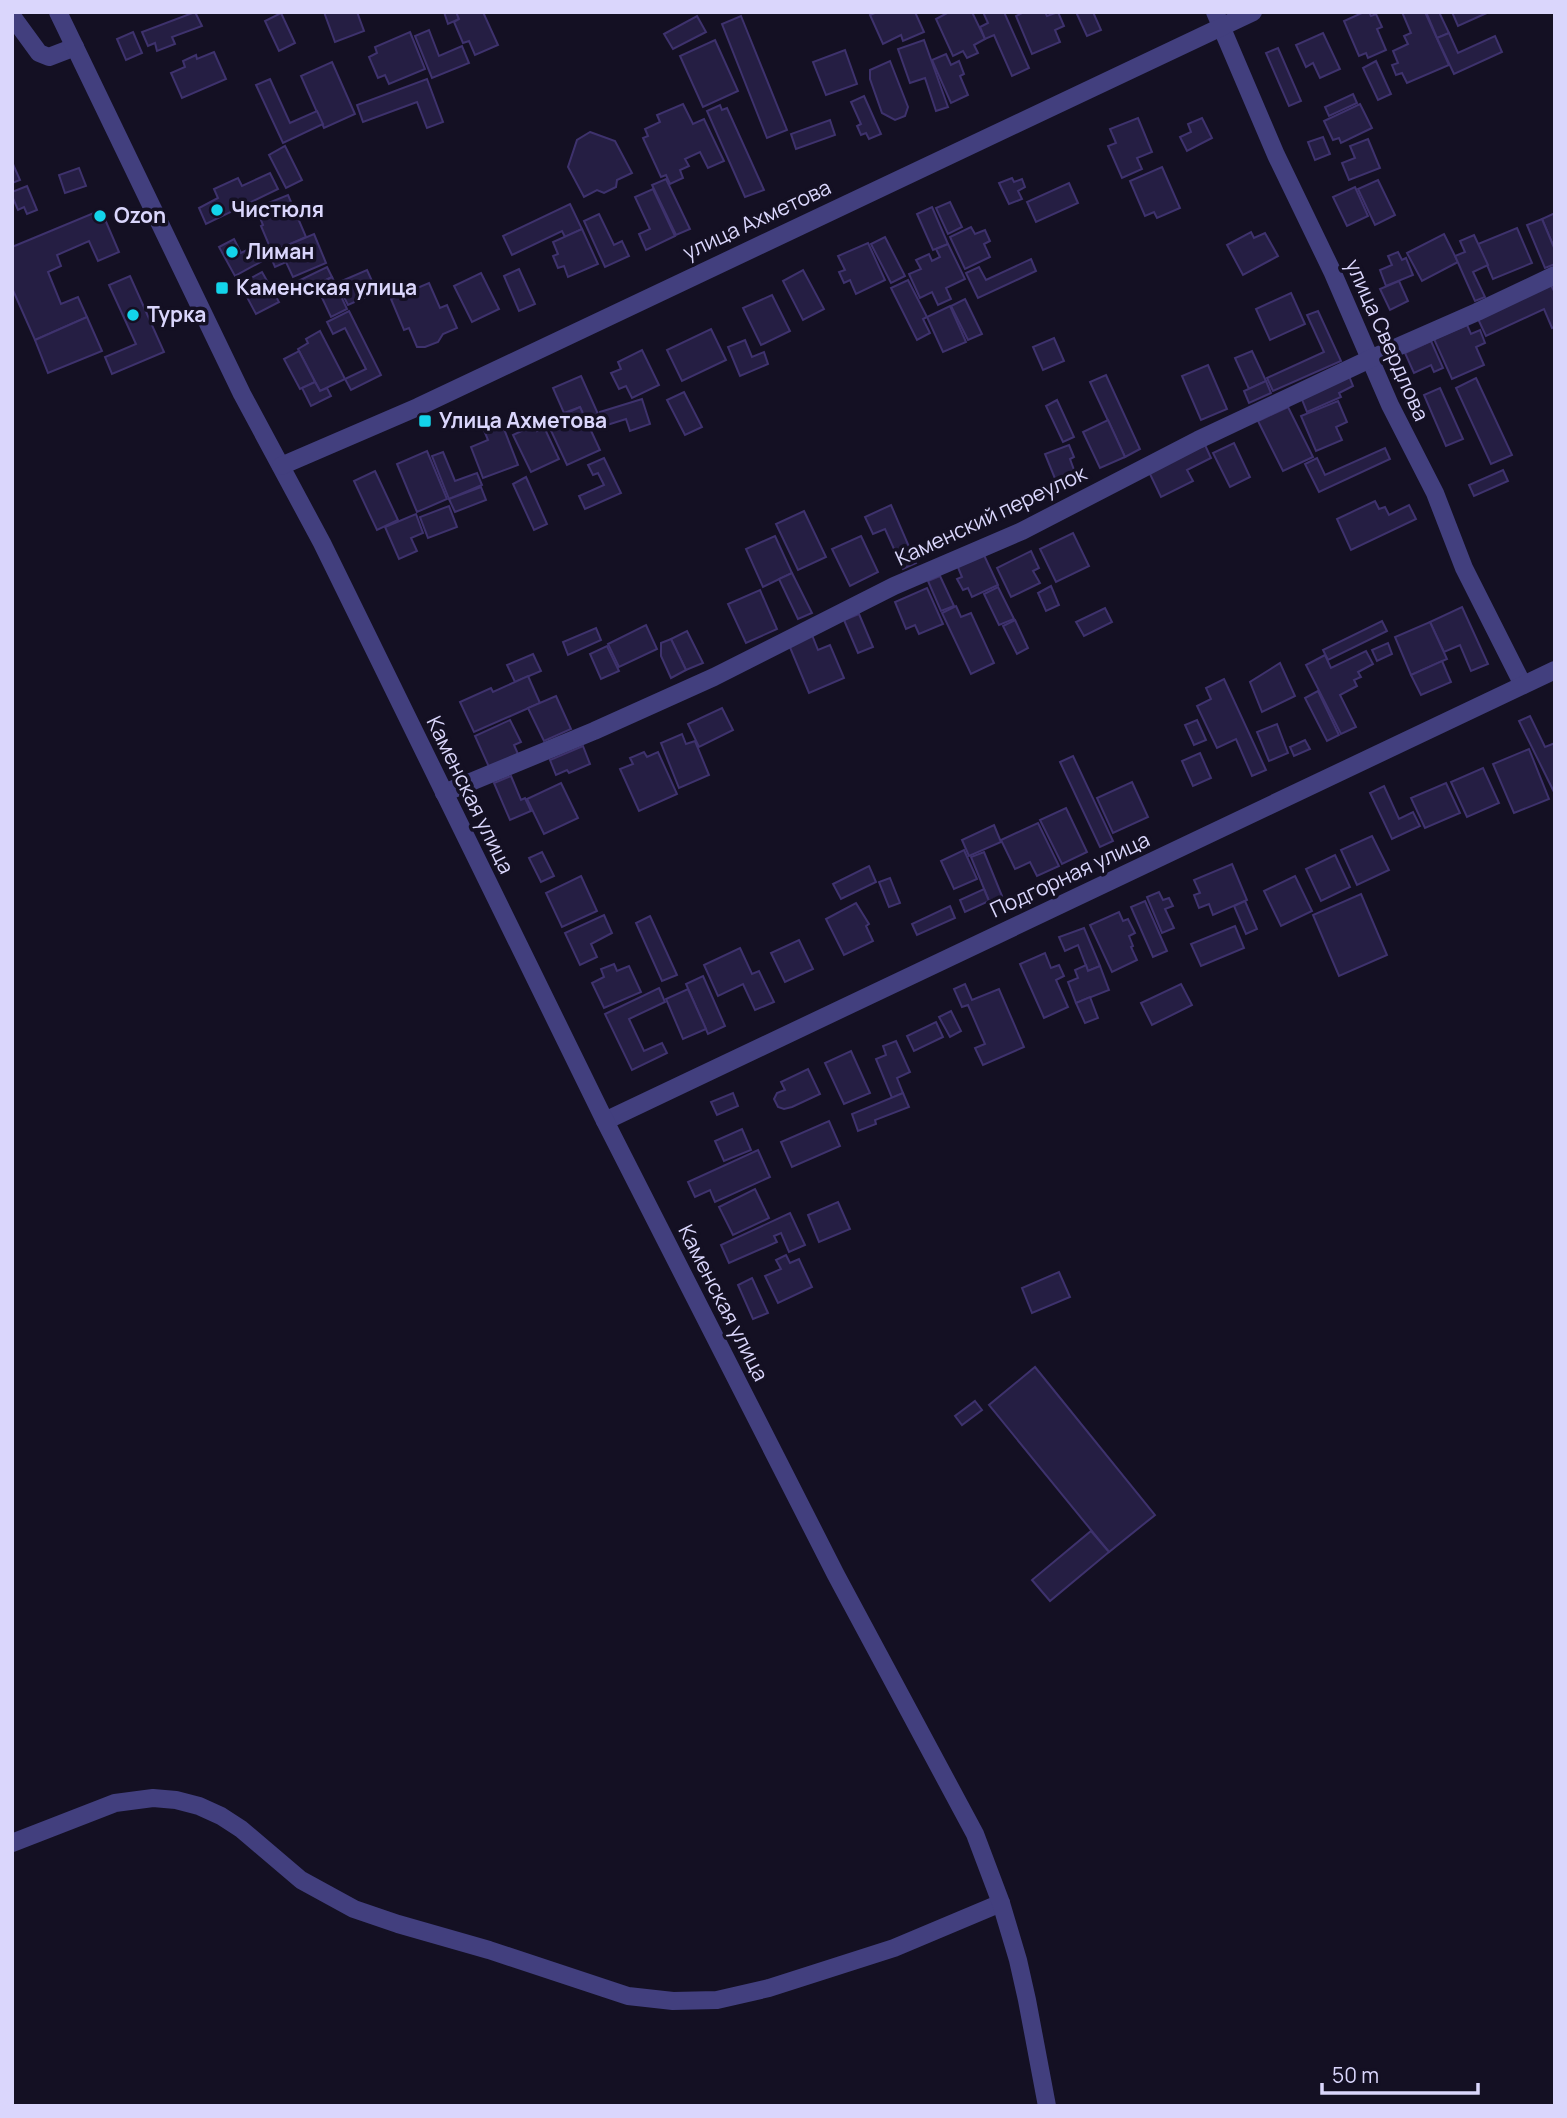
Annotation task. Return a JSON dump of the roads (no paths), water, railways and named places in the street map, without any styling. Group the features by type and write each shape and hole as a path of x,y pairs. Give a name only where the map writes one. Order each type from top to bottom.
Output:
{"street":[{"name":"улица Ахметова","path":"281,466 418,407 879,187 1219,19 1252,12"},
{"name":"Каменская улица","path":"59,13 242,394 322,543 605,1121 836,1575 958,1801 984,1855 1001,1903 1027,2000 1047,2106"},
{"path":"12,16 39,53 49,57 75,47"},
{"name":"улица Свердлова","path":"1219,19 1272,144 1332,271 1390,405 1435,493 1464,568 1523,685"},
{"name":"Каменский переулок","path":"444,793 594,731 714,677 894,586 1022,531 1198,440 1555,275"},
{"name":"Подгорная улица","path":"605,1121 1555,670"},
{"path":"12,1843 115,1803 153,1798 176,1800 221,1816 242,1829 302,1880 355,1909 628,1996 673,2001 717,2000 769,1988 894,1948 1001,1903"}],"place":[{"name":"Чистюля","path":"217,210"},
{"name":"Ozon","path":"100,216"},
{"name":"Лиман","path":"232,252"},
{"name":"Каменская улица","path":"222,288"},
{"name":"Турка","path":"133,315"},
{"name":"Улица Ахметова","path":"425,421"}]}
